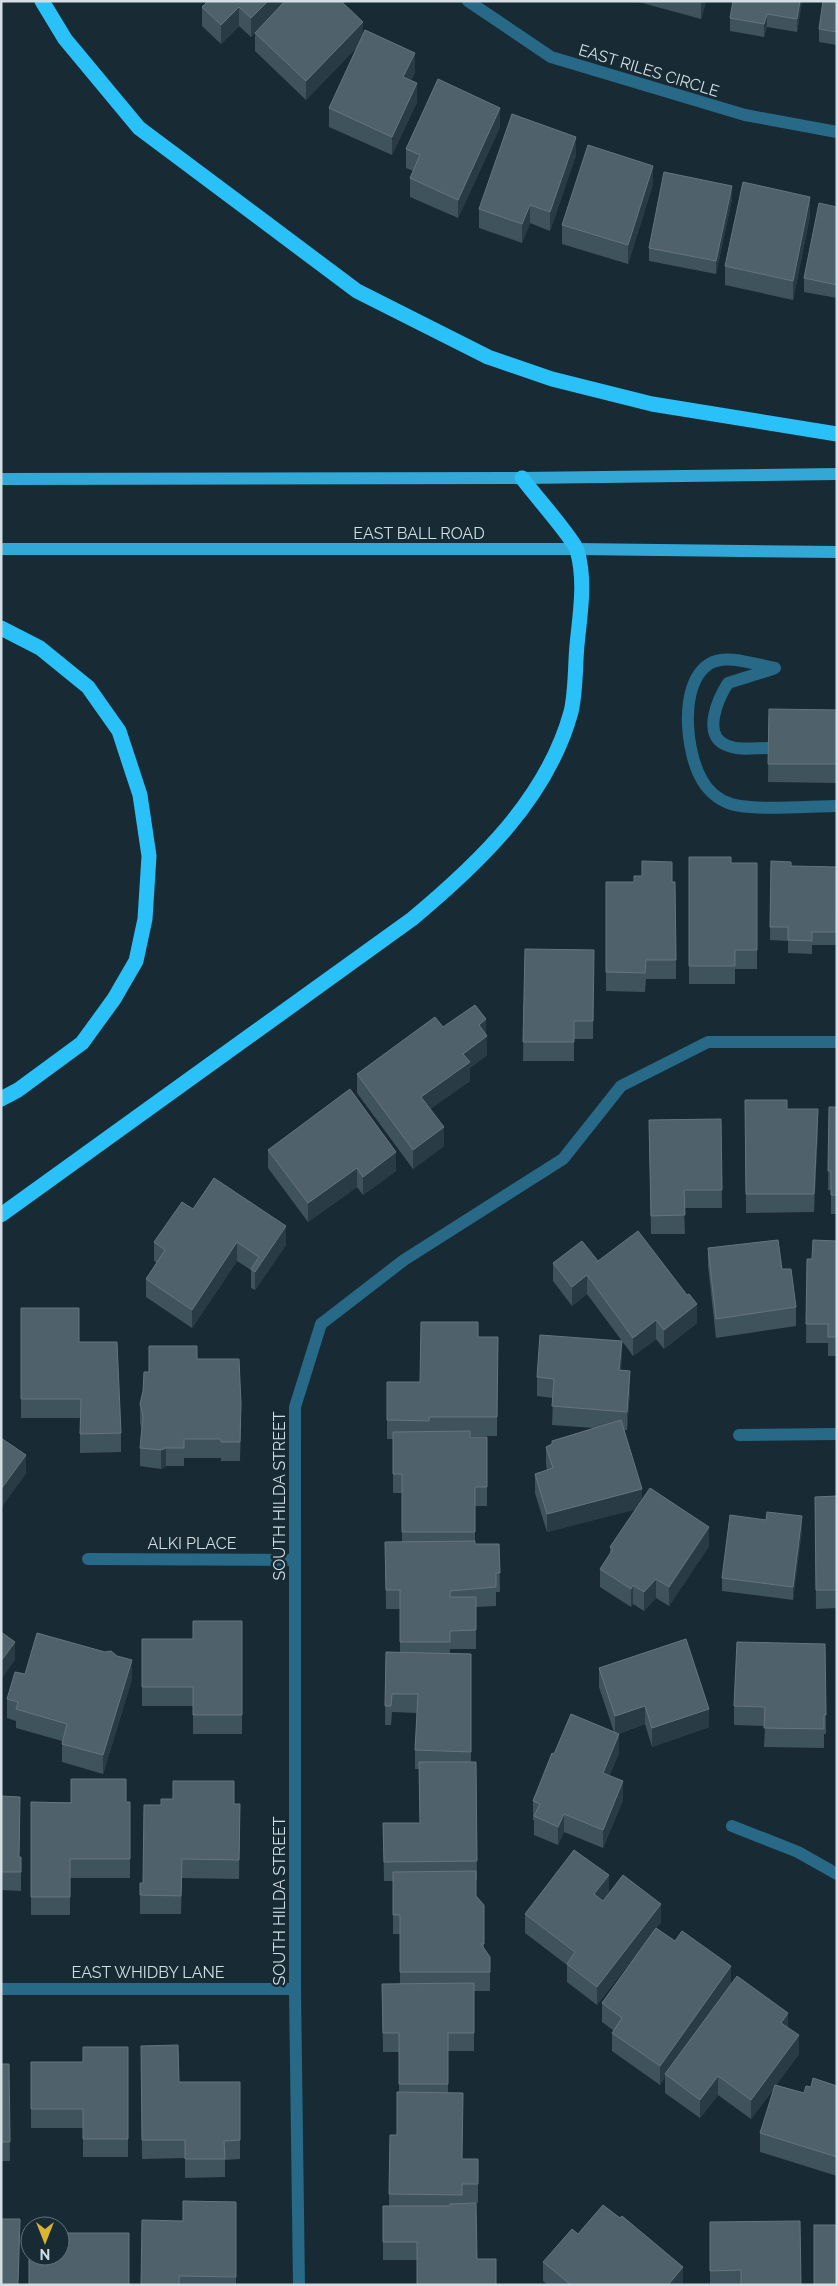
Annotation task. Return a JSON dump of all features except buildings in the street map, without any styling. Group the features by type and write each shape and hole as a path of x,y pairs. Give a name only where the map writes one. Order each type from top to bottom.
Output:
{"highway":[{"path":"42,1 65,39 138,128 357,291 488,357 552,379 652,404 837,434"},
{"path":"1,1216 412,920 461,879 500,838 531,795 555,756 571,711 582,595 576,549 522,478"},
{"path":"1,628 40,648 88,687 119,732 140,795 149,856 145,919 136,961 114,999 82,1043 18,1090 1,1099"}],"main road":[{"path":"1,479 522,478 837,474"},
{"name":"EAST BALL ROAD","path":"1,548 576,549 837,552"}],"street":[{"name":"EAST RILES CIRCLE","path":"468,1 551,57 745,115 837,132"},
{"path":"768,748 734,748 723,745 715,734 713,719 717,701 728,683 775,668 726,659 709,664 695,678 689,696 688,716 689,737 695,762 702,780 714,796 732,804 750,806 837,806"},
{"name":"SOUTH HILDA STREET","path":"299,2285 295,1989 295,1407 321,1324 404,1260 564,1159 621,1086 708,1042 837,1042"},
{"path":"739,1436 837,1434"},
{"name":"ALKI PLACE","path":"88,1559 294,1560"},
{"path":"732,1826 798,1852 837,1874"},
{"name":"EAST WHIDBY LANE","path":"1,1989 295,1989"}]}
